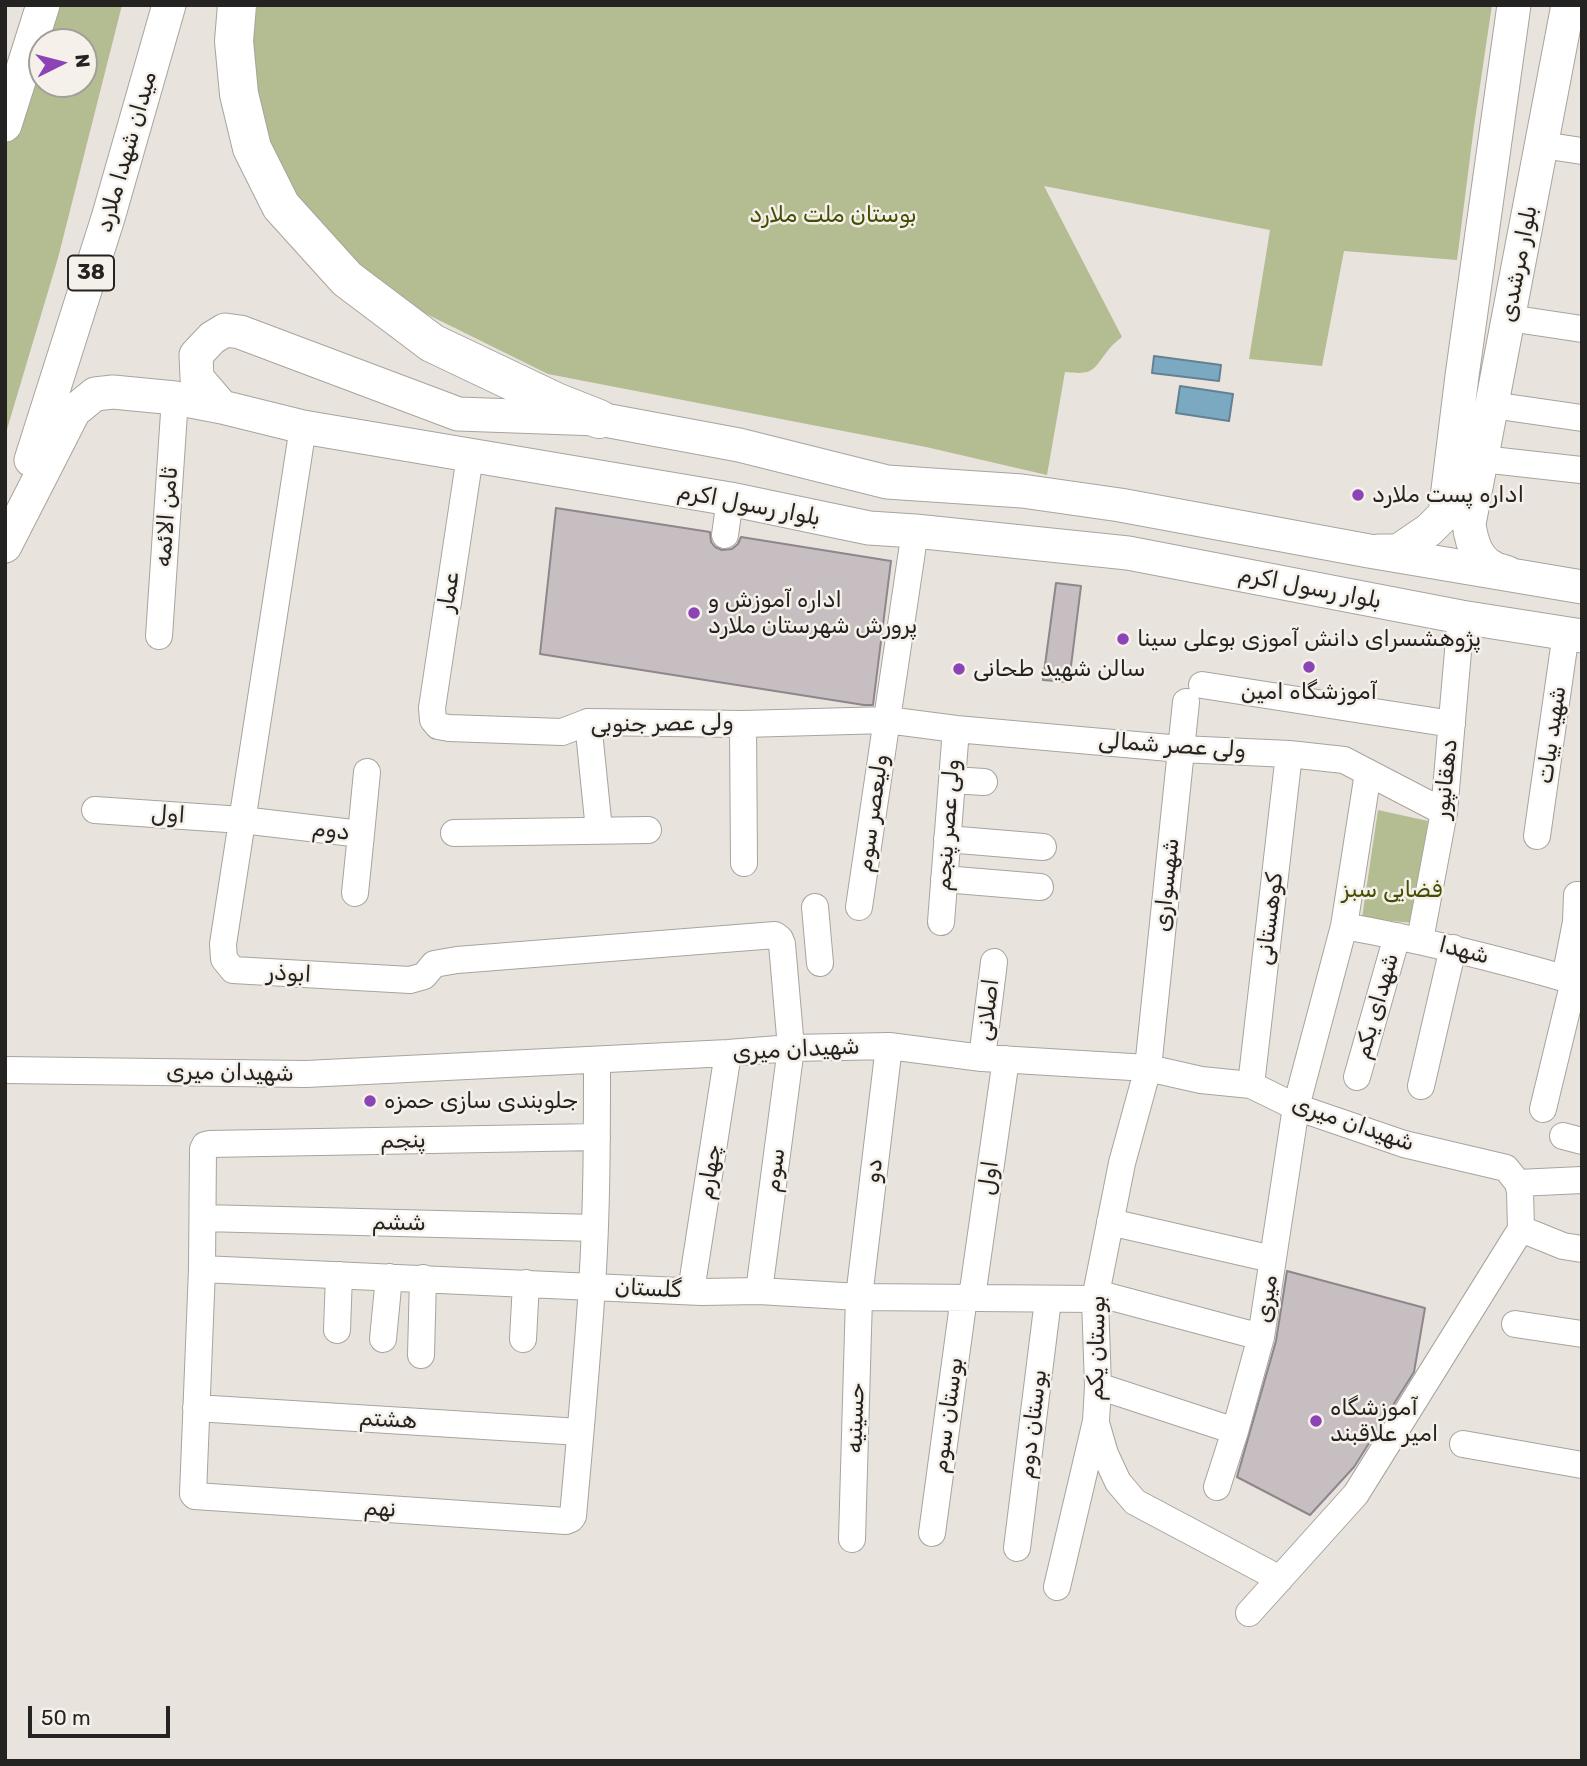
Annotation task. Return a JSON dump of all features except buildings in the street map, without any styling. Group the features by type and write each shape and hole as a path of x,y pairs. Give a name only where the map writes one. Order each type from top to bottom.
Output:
{"highway":[{"path":"237,5 233,41 239,94 252,148 281,205 347,279 432,343 556,402 599,419"}],"main road":[{"path":"5,125 43,5"},
{"name":"میدان شهدا ملارد","path":"5,539 108,218 169,5"},
{"name":"بلوار مرشدی","path":"1457,519 1462,376 1514,5"},
{"name":"بلوار مرشدی","path":"1457,519 1482,459 1542,145 1573,8"},
{"path":"1474,298 1478,328 1482,333 1490,335 1496,332 1508,318"},
{"name":"بلوار رسول اکرم","path":"222,407 197,378 196,355 212,338 225,330 240,332 458,414 599,419 739,445 887,482 1022,491 1120,505 1582,587"},
{"path":"1462,376 1475,353 1482,353 1488,357 1494,392"},
{"name":"بلوار رسول اکرم","path":"5,546 74,411 95,394 113,392 175,398 303,427 730,499 869,528 1128,553 1461,617 1574,635"},
{"path":"869,528 885,519 892,504 887,482"},
{"path":"1022,491 1002,514 1012,530 1128,553"},
{"path":"1369,551 1398,551 1429,530 1457,519 1490,567 1520,577"}],"street":[{"path":"1542,145 1582,151"},
{"path":"1508,318 1582,329"},
{"path":"1494,392 1582,418"},
{"name":"ثامن الائمه","path":"159,636 175,398"},
{"name":"ابوذر","path":"303,427 223,944 223,959 233,970 410,981 424,976 434,964 457,960 775,935 782,944"},
{"name":"عمار","path":"438,726 433,720 432,708 470,456"},
{"path":"1482,459 1580,470"},
{"path":"725,535 730,499"},
{"name":"ولیعصر سوم","path":"859,907 915,531"},
{"name":"دهقانپور","path":"1409,938 1444,812 1461,617"},
{"name":"شهید بیات","path":"1538,836 1574,635"},
{"name":"شهسواری","path":"1148,1068 1181,749 1194,694 1452,724"},
{"name":"ولی عصر جنوبی","path":"438,726 562,732 588,722 743,724 887,720"},
{"name":"ولی عصر شمالی","path":"887,720 956,729 1181,749 1289,754 1344,760 1444,812"},
{"path":"588,722 598,830"},
{"path":"743,724 744,863"},
{"name":"ولی عصر پنجم","path":"941,922 956,729"},
{"name":"کوهستانی","path":"1251,1085 1289,754"},
{"path":"361,834 368,772"},
{"path":"1296,1107 1344,926 1368,773"},
{"path":"952,780 984,782"},
{"name":"اول","path":"95,810 242,820"},
{"name":"دوم","path":"242,820 361,834 355,893"},
{"path":"454,833 648,830"},
{"path":"947,839 1043,847"},
{"path":"944,879 1040,887"},
{"path":"1543,1109 1573,982 1577,895"},
{"path":"791,1048 782,944 819,952 815,907"},
{"name":"شهدا","path":"1344,926 1452,948 1573,982"},
{"name":"شهدای یکم","path":"1357,1077 1409,938"},
{"path":"1420,1086 1452,948"},
{"name":"اصلانی","path":"994,962 994,1059"},
{"name":"شهیدان میری","path":"5,1070 306,1074 791,1048 889,1046 994,1059 1148,1068 1201,1080 1251,1085 1296,1107 1404,1144 1506,1168 1518,1183"},
{"name":"دو","path":"859,1297 889,1046"},
{"name":"سوم","path":"760,1291 791,1048"},
{"name":"چهارم","path":"691,1291 728,1053"},
{"name":"اول","path":"968,1297 994,1059"},
{"path":"580,1432 595,1228 597,1060"},
{"name":"بوستان یکم","path":"1057,1587 1096,1421 1098,1386 1095,1296 1122,1163 1148,1068"},
{"name":"میری","path":"1217,1486 1236,1432 1261,1337 1296,1107"},
{"name":"پنجم","path":"203,1219 203,1149 209,1144 597,1137"},
{"path":"1250,1613 1356,1494 1521,1229 1518,1183 1582,1180"},
{"path":"196,1408 203,1219"},
{"name":"ششم","path":"203,1219 595,1228"},
{"path":"1110,1222 1272,1259"},
{"path":"1521,1229 1563,1246 1582,1249"},
{"name":"گلستان","path":"202,1269 859,1297 1048,1300 1095,1296 1261,1337"},
{"path":"337,1330 339,1275"},
{"path":"383,1339 389,1277"},
{"path":"421,1356 423,1278"},
{"path":"523,1339 526,1283"},
{"name":"حسینیه","path":"852,1539 859,1297"},
{"name":"بوستان سوم","path":"932,1533 968,1297"},
{"name":"بوستان دوم","path":"1017,1549 1048,1300"},
{"path":"1516,1324 1582,1334"},
{"path":"1098,1386 1236,1432"},
{"name":"هشتم","path":"196,1408 580,1432"},
{"name":"نهم","path":"196,1408 192,1491 195,1496 566,1521 573,1516 580,1432"},
{"path":"1096,1421 1105,1454 1118,1482 1135,1502 1280,1579"},
{"path":"1463,1444 1582,1465"}],"green space":[{"path":"50,5 122,5 58,258 5,436 5,142 28,72 28,98 98,98 98,28 42,28"},
{"name":"بوستان ملت ملارد","path":"257,5 1492,5 1457,260 1344,251 1322,366 1249,359 1270,230 1044,186 1122,337 1092,370 1082,373 1065,372 1047,475 926,447 548,374 394,298 311,228 276,175 249,74"},
{"name":"فضایی سبز","path":"1378,810 1428,821 1413,923 1362,918"}],"water":[{"path":"1154,356 1221,365 1219,381 1152,373"},
{"path":"1180,386 1233,394 1229,421 1176,413"}],"place":[{"name":"اداره پست ملارد","path":"1358,495"},
{"name":"اداره آموزش و پرورش شهرستان ملارد","path":"694,613"},
{"name":"پژوهشسرای دانش آموزی بوعلی سینا","path":"1123,639"},
{"name":"آموزشگاه امین","path":"1309,667"},
{"name":"سالن شهید طحانی","path":"959,669"},
{"name":"جلوبندی سازی حمزه","path":"370,1101"},
{"name":"آموزشگاه امیر علاقبند","path":"1316,1421"}]}
